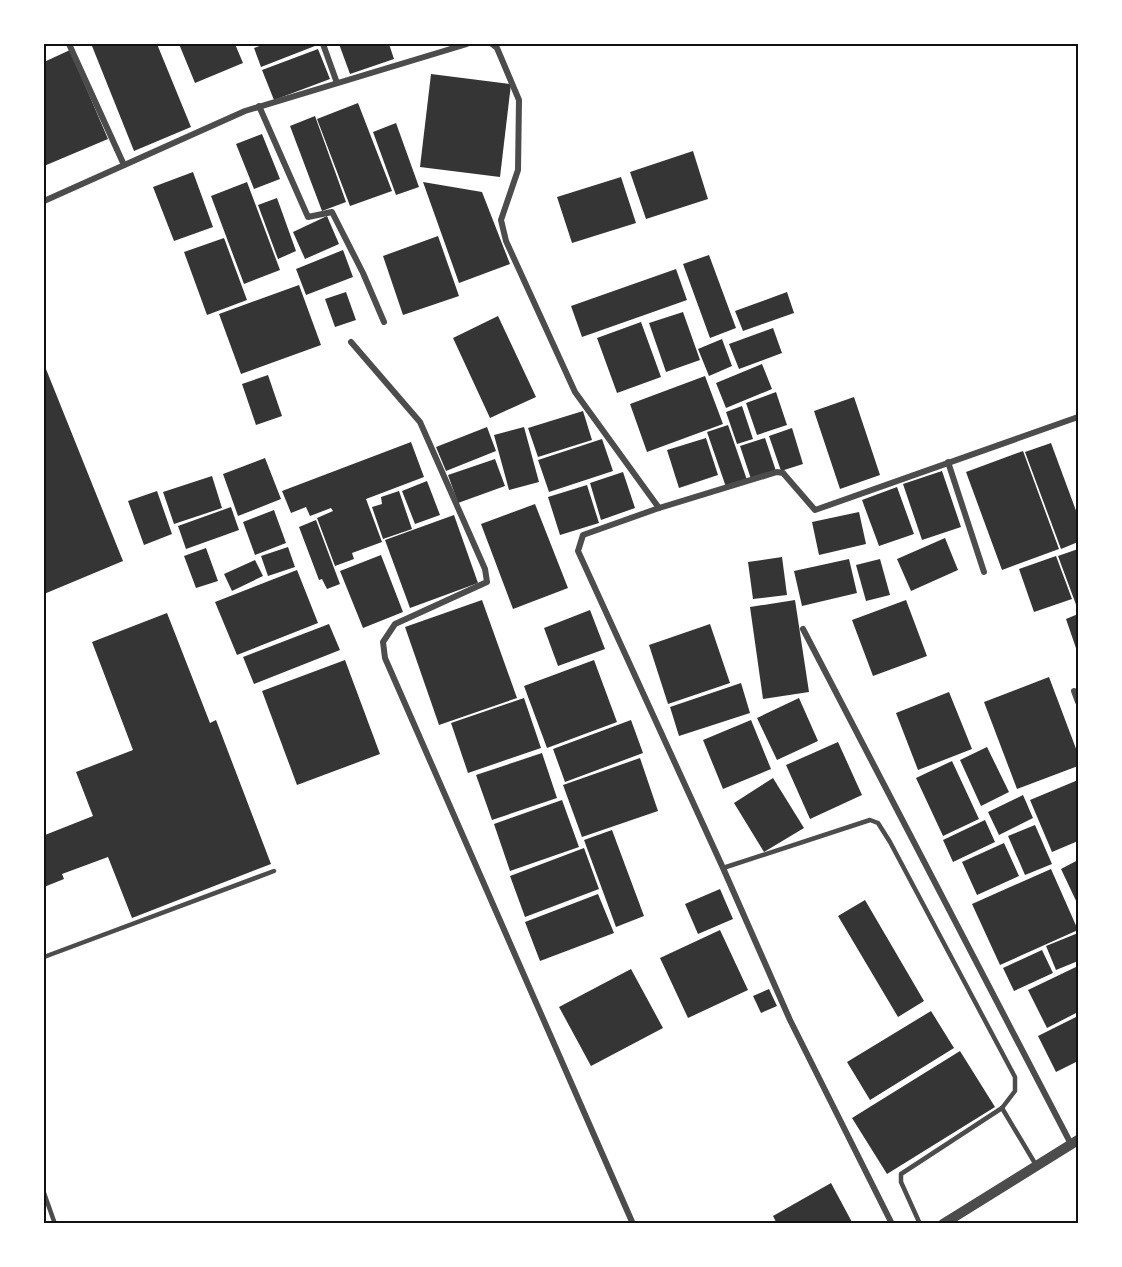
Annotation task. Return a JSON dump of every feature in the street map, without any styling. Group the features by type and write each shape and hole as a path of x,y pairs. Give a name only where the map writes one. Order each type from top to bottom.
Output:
{"street":[{"path":"69,44 124,165"},
{"path":"323,44 337,83"},
{"path":"44,201 259,106 467,44"},
{"path":"492,44 497,48 519,100 518,170 501,220 506,241 574,392 659,508"},
{"path":"259,106 308,217 332,212 363,273 384,322"},
{"path":"351,342 420,422 484,569 487,582 395,624 383,642 385,658 633,1224"},
{"path":"892,1224 790,1020 578,551 583,535 659,508 777,472 783,473 815,510 1078,417"},
{"path":"948,462 984,572"},
{"path":"802,629 1075,1142 943,1224"},
{"path":"1074,691 1078,702"}],"lane":[{"path":"723,868 870,820 878,823 1015,1077 1015,1091 1002,1108 901,1174 901,1182 920,1224"},
{"path":"44,957 274,871"},
{"path":"1002,1108 1036,1166"},
{"path":"44,1193 55,1224"}],"building":[{"path":"97,44 157,44 191,127 134,151 92,46"},
{"path":"179,44 235,44 243,63 195,83"},
{"path":"265,44 320,44 261,67 254,48"},
{"path":"339,44 389,44 394,59 350,74"},
{"path":"318,49 330,79 274,100 262,70"},
{"path":"70,50 108,139 44,166 44,62"},
{"path":"431,74 511,84 500,177 420,167"},
{"path":"358,103 392,191 350,206 317,119"},
{"path":"315,116 346,202 322,211 290,126"},
{"path":"396,123 419,187 396,195 373,132"},
{"path":"262,134 280,179 254,189 236,144"},
{"path":"693,151 708,199 646,219 630,172"},
{"path":"193,172 213,227 174,241 153,187"},
{"path":"621,177 636,223 572,243 557,197"},
{"path":"247,182 280,270 244,284 211,196"},
{"path":"423,182 482,192 510,264 459,283"},
{"path":"277,198 296,251 278,259 258,205"},
{"path":"327,216 339,244 305,259 293,232"},
{"path":"438,236 459,296 403,315 383,256"},
{"path":"224,238 247,300 207,315 184,252"},
{"path":"343,250 353,277 306,295 296,269"},
{"path":"709,255 736,328 710,338 683,264"},
{"path":"676,269 687,300 582,337 571,306"},
{"path":"299,285 321,345 241,374 219,314"},
{"path":"346,292 356,320 335,327 325,299"},
{"path":"787,292 794,313 743,331 735,311"},
{"path":"683,312 700,360 666,372 649,323"},
{"path":"498,316 536,397 490,418 453,338"},
{"path":"641,322 661,377 617,393 597,338"},
{"path":"773,328 782,353 739,369 729,344"},
{"path":"722,339 732,366 709,376 698,349"},
{"path":"44,364 123,561 44,594"},
{"path":"762,364 772,389 726,408 716,383"},
{"path":"268,375 282,416 256,425 242,384"},
{"path":"705,376 723,424 647,452 630,404"},
{"path":"776,392 787,425 757,435 746,403"},
{"path":"854,397 880,475 840,489 814,411"},
{"path":"742,406 753,439 737,444 726,412"},
{"path":"583,411 592,440 538,457 528,428"},
{"path":"728,425 747,480 726,487 707,432"},
{"path":"487,427 496,451 446,471 436,447"},
{"path":"524,427 539,482 509,490 494,435"},
{"path":"792,428 803,464 781,471 769,436"},
{"path":"706,438 718,475 679,488 667,450"},
{"path":"765,438 776,471 751,479 740,446"},
{"path":"602,439 613,471 549,492 538,460"},
{"path":"411,442 424,477 366,499 382,542 352,553 354,559 335,566 317,518 333,511 331,508 310,516 306,507 291,513 282,491"},
{"path":"1051,443 1078,516 1078,542 1061,549 1025,452"},
{"path":"1023,451 1059,549 1002,570 966,472"},
{"path":"265,458 281,499 238,516 223,474"},
{"path":"495,459 505,486 458,503 448,475"},
{"path":"942,471 961,527 922,540 903,484"},
{"path":"623,472 635,508 601,520 590,483"},
{"path":"212,476 222,508 174,524 163,492"},
{"path":"427,481 440,515 415,524 402,491"},
{"path":"587,485 599,523 560,535 548,497"},
{"path":"897,487 914,534 879,546 862,500"},
{"path":"157,491 172,534 144,545 128,501"},
{"path":"399,491 412,529 383,539 372,507 382,504 381,497"},
{"path":"535,504 568,588 513,609 481,524"},
{"path":"231,507 239,530 186,549 178,526"},
{"path":"274,510 286,543 255,555 243,522"},
{"path":"859,512 866,544 819,555 812,522"},
{"path":"454,515 478,583 410,608 385,540"},
{"path":"316,520 340,584 327,589 322,579 319,580 299,527"},
{"path":"945,538 958,570 911,591 897,559"},
{"path":"288,547 295,567 268,576 261,556"},
{"path":"206,548 218,581 196,588 184,556"},
{"path":"1078,549 1078,610 1058,556"},
{"path":"381,555 403,612 363,628 340,571"},
{"path":"1056,556 1072,599 1034,612 1019,569"},
{"path":"782,557 787,595 753,599 748,562"},
{"path":"849,559 857,593 802,606 794,571"},
{"path":"880,559 890,595 866,601 856,565"},
{"path":"255,560 263,576 232,591 224,574"},
{"path":"297,570 318,623 237,655 215,602"},
{"path":"482,600 517,698 439,725 405,627"},
{"path":"795,600 809,692 763,699 750,607"},
{"path":"906,600 927,656 873,676 852,620"},
{"path":"590,610 605,649 558,666 544,628"},
{"path":"167,613 210,723 216,720 271,864 132,918 108,857 62,874 64,879 44,887 44,830 45,835 93,816 76,772 133,750 92,642"},
{"path":"1078,614 1078,654 1066,619"},
{"path":"329,624 340,650 254,684 243,657"},
{"path":"710,624 730,683 668,704 649,645"},
{"path":"345,660 380,754 297,785 262,691"},
{"path":"594,660 617,722 547,748 524,686"},
{"path":"1049,677 1078,754 1078,766 1017,789 984,702"},
{"path":"741,683 750,713 679,736 670,707"},
{"path":"949,692 972,749 918,770 896,713"},
{"path":"524,698 541,748 468,773 451,723"},
{"path":"799,698 818,741 777,760 757,718"},
{"path":"631,720 643,753 565,782 553,749"},
{"path":"751,720 771,769 723,789 703,740"},
{"path":"838,742 862,795 810,819 786,765"},
{"path":"987,747 1009,792 981,806 960,760"},
{"path":"542,753 557,798 492,820 476,775"},
{"path":"640,758 658,811 582,837 563,785"},
{"path":"952,761 979,819 943,836 916,778"},
{"path":"773,778 804,828 764,852 734,803"},
{"path":"1078,780 1078,841 1052,852 1030,800"},
{"path":"1023,795 1033,818 999,835 988,812"},
{"path":"562,800 579,847 510,871 494,824"},
{"path":"985,820 995,842 953,862 943,840"},
{"path":"1035,825 1052,864 1025,875 1008,836"},
{"path":"612,830 644,916 616,927 584,840"},
{"path":"1004,843 1019,876 977,895 962,862"},
{"path":"584,848 599,889 525,917 510,876"},
{"path":"1078,860 1078,905 1061,869"},
{"path":"1051,869 1078,930 1000,965 972,904"},
{"path":"720,889 733,919 698,934 685,904"},
{"path":"598,894 614,933 540,961 525,922"},
{"path":"865,900 924,1001 898,1017 838,916"},
{"path":"720,930 748,990 688,1018 660,958"},
{"path":"1078,933 1078,961 1056,970 1046,946"},
{"path":"1042,950 1053,973 1014,991 1003,968"},
{"path":"1078,966 1078,1012 1047,1028 1028,990"},
{"path":"631,969 663,1028 591,1066 559,1007"},
{"path":"769,989 777,1006 761,1013 753,996"},
{"path":"931,1011 954,1048 870,1100 847,1062"},
{"path":"1078,1016 1078,1061 1056,1072 1038,1036"},
{"path":"960,1051 995,1107 887,1174 852,1118"},
{"path":"831,1183 853,1224 777,1224 773,1216"}]}
